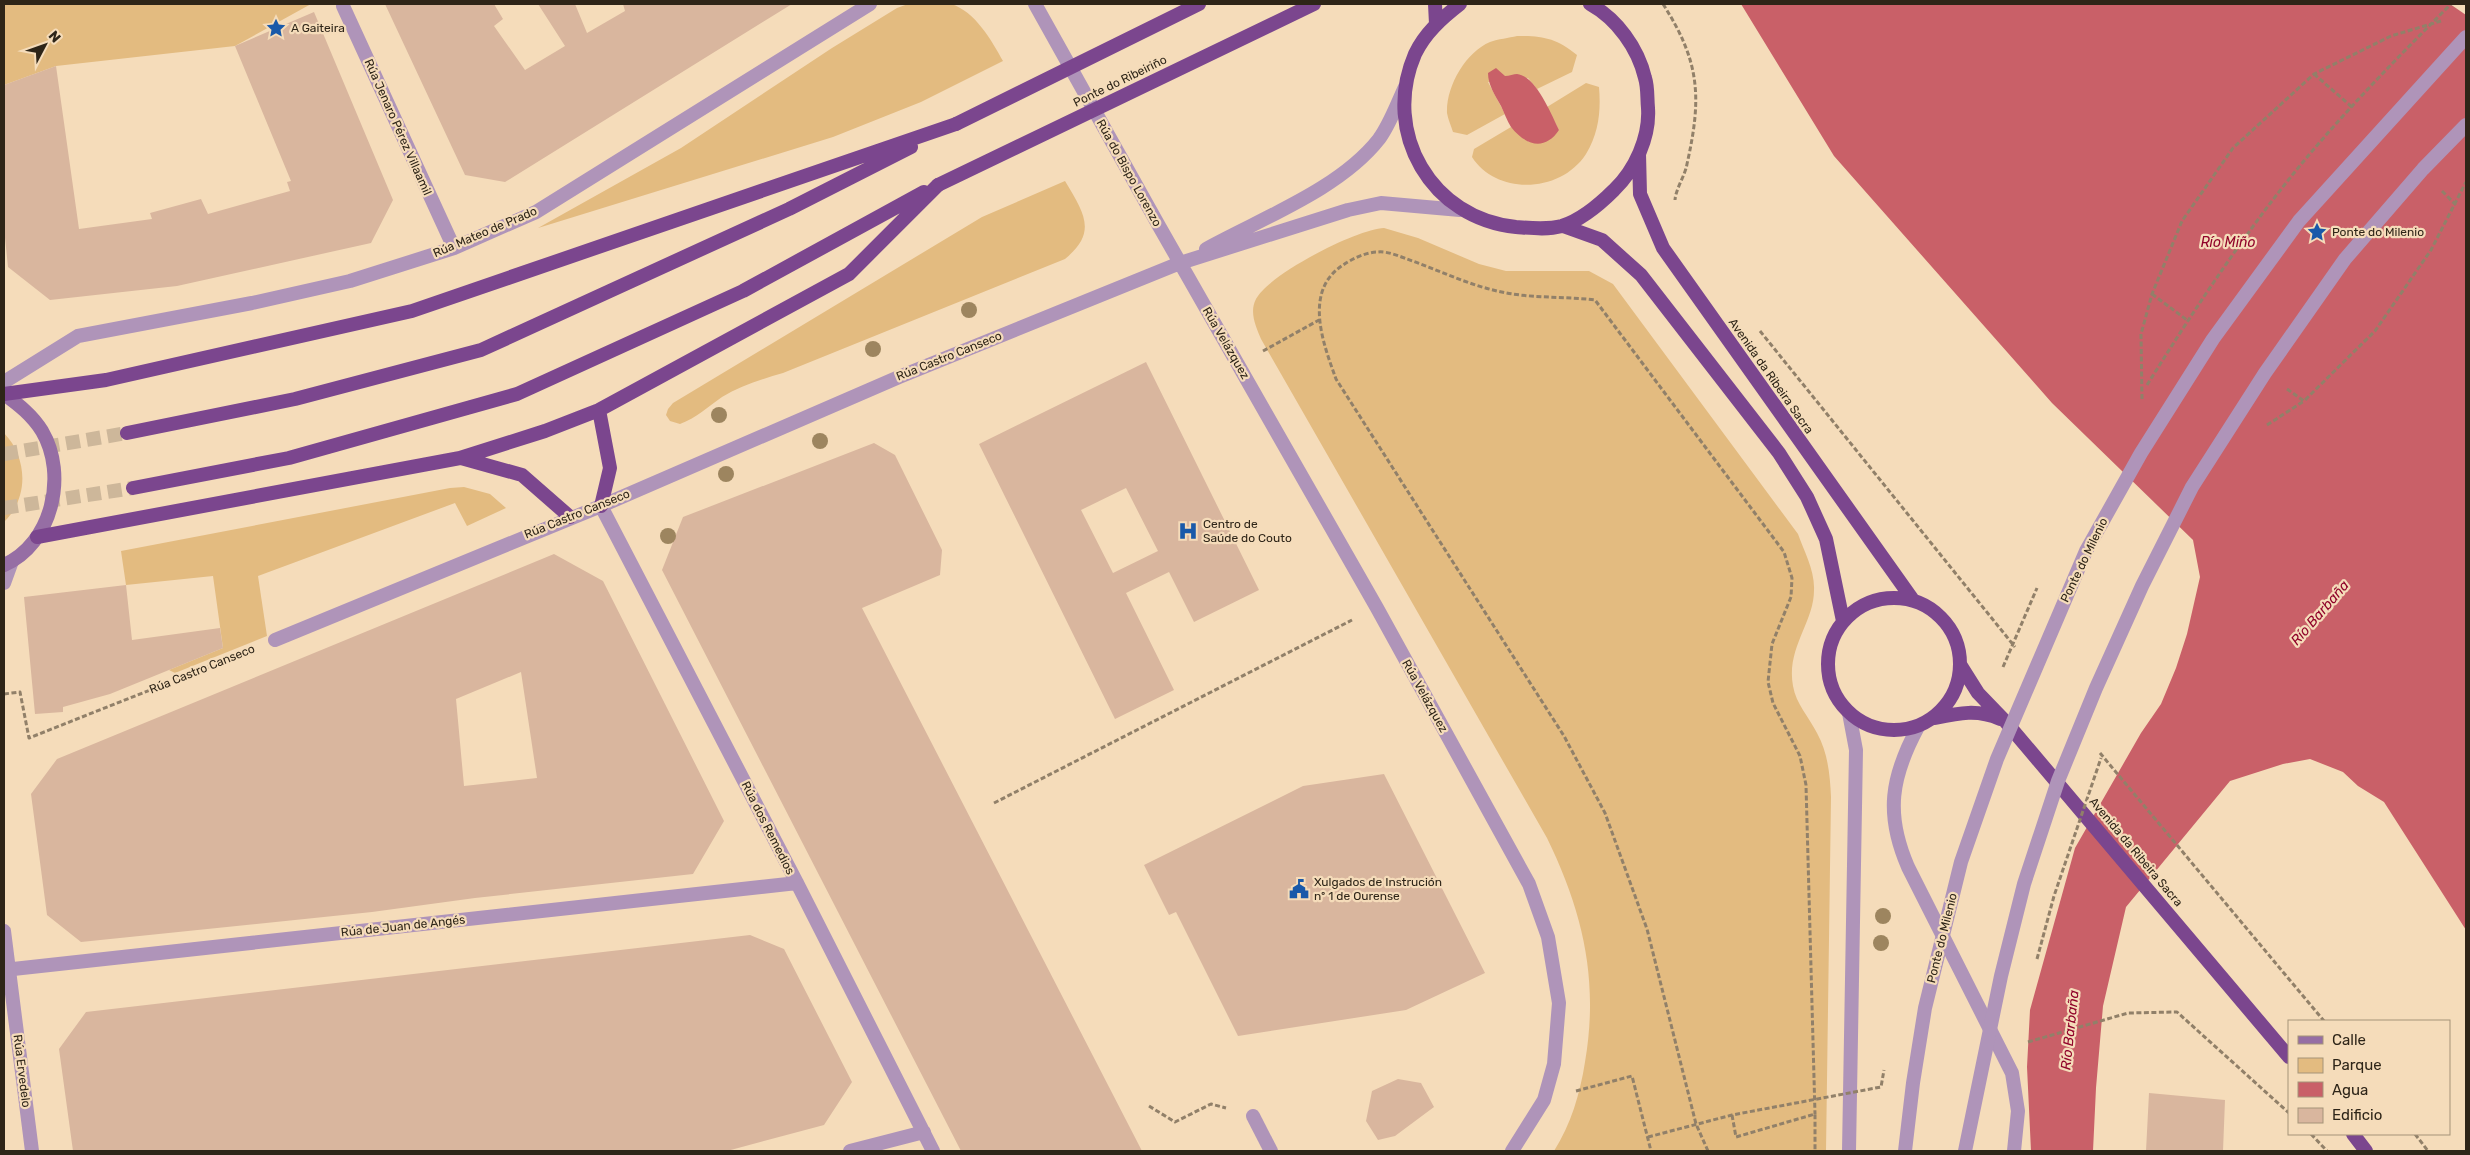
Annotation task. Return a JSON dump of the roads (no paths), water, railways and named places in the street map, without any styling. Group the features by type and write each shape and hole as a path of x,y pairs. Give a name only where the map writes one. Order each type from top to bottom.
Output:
{"highway":[{"path":"128,433 295,399 481,350 789,209 1199,4"},
{"name":"Ponte do Ribeiriño","path":"132,488 289,458 516,394 744,292 938,185 1314,4"},
{"path":"1435,4 1436,24"},
{"path":"1460,4 1436,24 1416,54 1405,88 1405,123 1415,156 1434,186 1460,210 1497,225 1536,229 1562,226 1598,206 1621,184 1639,154 1648,117 1646,78 1631,42 1606,13 1590,4"},
{"path":"4,394 106,380 412,311 956,124"},
{"name":"Avenida da Ribeira Sacra","path":"1639,154 1640,194 1663,248 1913,600"},
{"path":"37,537 460,458 545,431 598,410 849,274 938,185"},
{"path":"1562,226 1602,240 1641,274 1779,453 1807,497 1826,540 1844,621"},
{"path":"598,410 610,468 601,506"},
{"path":"460,458 522,475 570,517"},
{"path":"1935,718 1949,703 1958,686 1961,666 1959,648 1953,632 1943,618 1929,607 1913,600 1898,598 1868,603 1844,621 1833,638 1828,658 1829,678 1836,697 1849,713 1864,724 1882,730 1900,731 1918,727 1935,718 1972,712 1989,714 2005,721"},
{"name":"Avenida da Ribeira Sacra","path":"1961,666 1978,693 2005,721 2288,1056"},
{"path":"2354,1135 2366,1151"}],"main road":[{"path":"4,394 26,410 43,432 53,458 55,486 49,513 37,537 8,563"}],"street":[{"name":"Rúa Mateo de Prado","path":"4,382 78,336 252,303 350,281 454,248 536,212 870,4"},
{"name":"Rúa do Bispo Lorenzo","path":"1035,4 1180,263"},
{"name":"Rúa Jenaro Pérez Villaamil","path":"343,6 454,248"},
{"name":"Ponte do Milenio","path":"1905,1151 1925,1008 1961,862 1997,759 2086,551 2141,453 2208,347 2298,221 2466,37"},
{"name":"Rúa Castro Canseco","path":"1180,263 1307,197 1351,168 1381,137 1405,88"},
{"path":"1964,1151 2001,976 2024,884 2058,781 2142,586 2192,487 2277,357 2345,260 2423,168 2466,125"},
{"name":"Rúa Castro Canseco","path":"274,640 570,517 601,506 899,377 1180,263 1348,210 1381,203 1460,210"},
{"name":"Rúa Velázquez","path":"1180,263 1377,608 1529,884 1548,937 1559,1003 1554,1064 1544,1100 1512,1151"},
{"name":"Rúa dos Remedios","path":"601,506 797,883 933,1151"},
{"path":"4,583 8,563"},
{"path":"1849,713 1856,760 1849,1151"},
{"path":"1918,727 1903,755 1897,772 1894,816 1896,832 1908,867 2012,1073 2018,1111 2014,1151"},
{"name":"Rúa de Juan de Angés","path":"6,969 797,883"},
{"name":"Rúa Ervedelo","path":"4,931 6,969 32,1151"},
{"path":"1253,1116 1271,1151"},
{"path":"850,1151 924,1132"}],"water":[{"name":"Río Miño","path":"1741,4 2450,4 2466,15 2466,930 2384,802 2358,786 2343,772 2310,759 2283,764 2230,781 2126,907 2103,1006 2093,1151 2031,1151 2027,1067 2030,1010 2075,848 2141,733 2161,704 2176,668 2187,634 2200,577 2193,540 2052,403 1834,156"},
{"path":"1496,68 1505,76 1517,74 1524,76 1537,88 1559,130 1554,137 1548,141 1535,144 1523,138 1511,127 1489,82 1488,73"}],"tunnel":[{"path":"4,454 127,433"},
{"path":"4,508 133,488"}],"place":[{"name":"A Gaiteira","path":"276,28"},
{"name":"Ponte do Milenio","path":"2317,232"},
{"name":"Centro de Saúde do Couto","path":"1188,531"},
{"name":"Xulgados de Instrución nº 1 de Ourense","path":"1299,889"}],"water label":[{"name":"Río Barbaña","path":"2320,613"},
{"name":"Río Barbaña","path":"2070,1030"}]}
